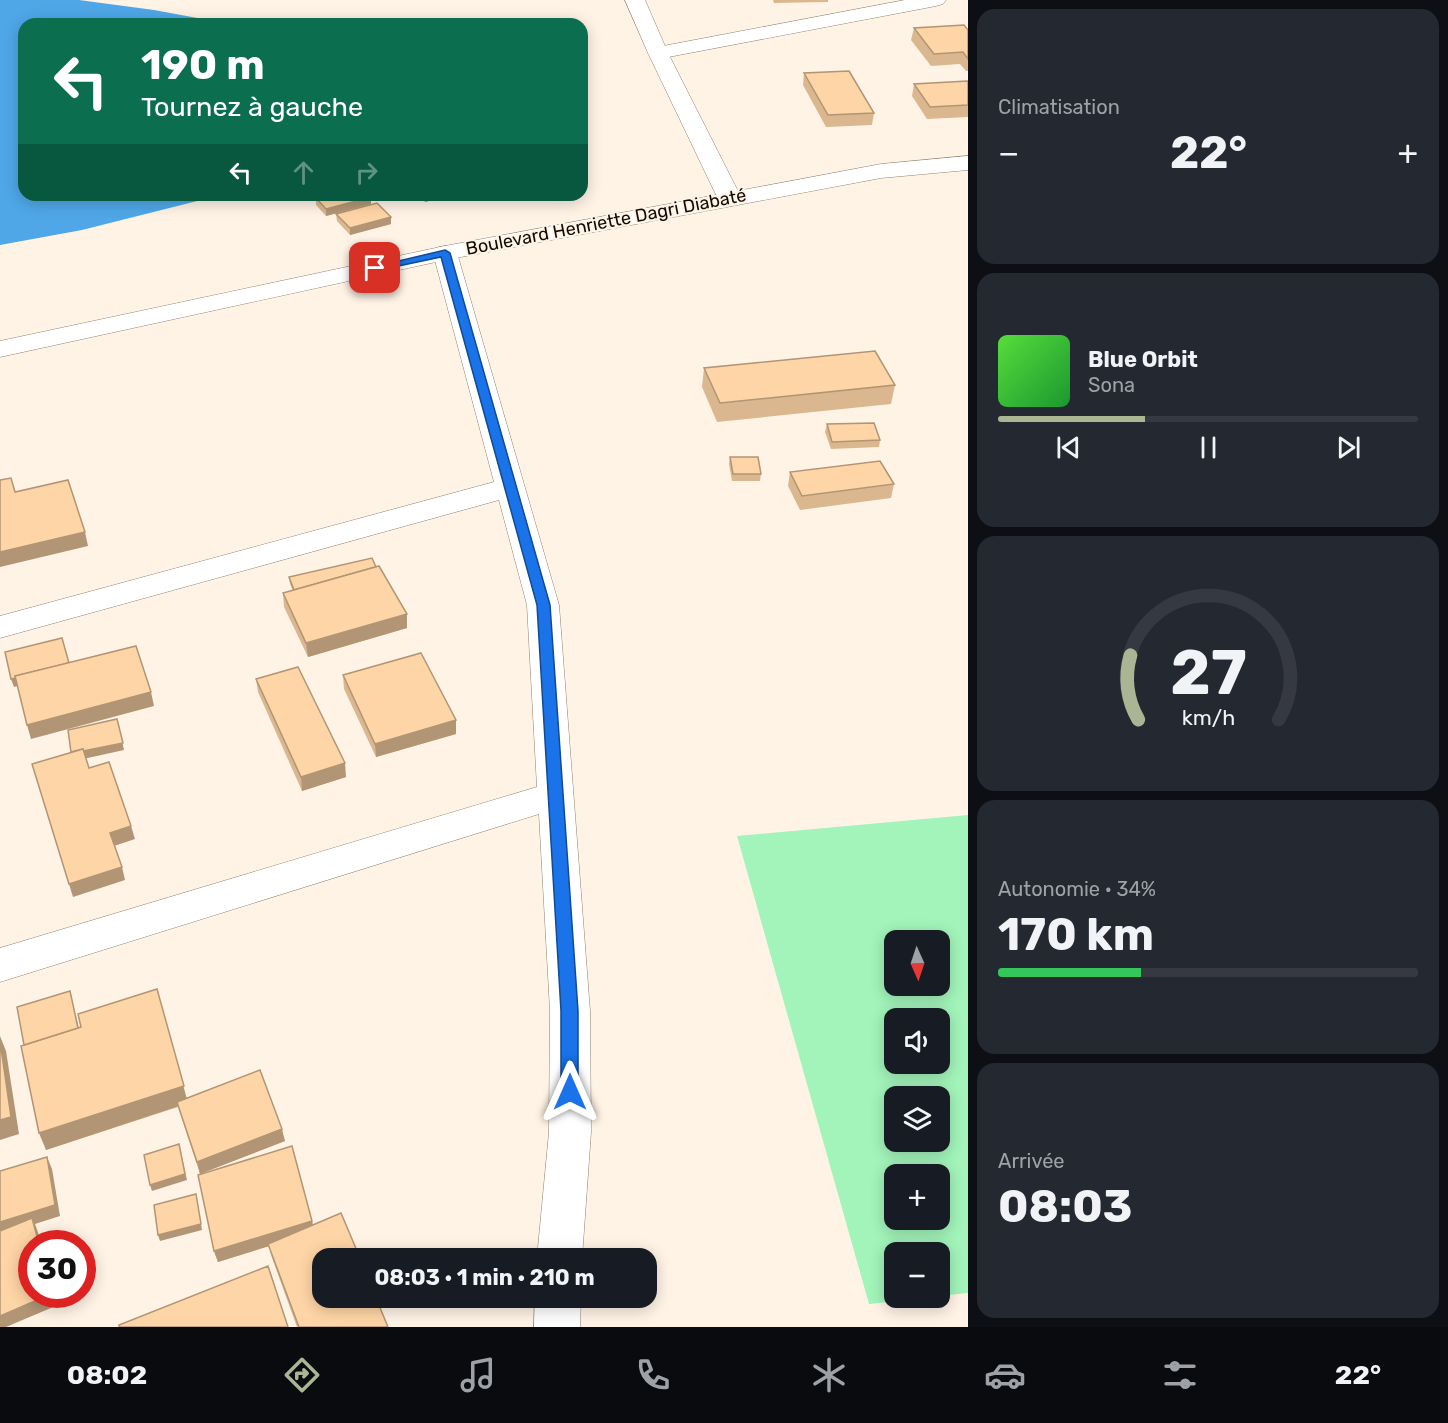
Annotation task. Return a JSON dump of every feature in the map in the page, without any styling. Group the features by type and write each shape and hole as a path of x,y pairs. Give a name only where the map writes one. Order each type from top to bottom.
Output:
{"street":[{"path":"635,0 658,53 730,199"},
{"path":"658,53 936,0"},
{"name":"Boulevard Henriette Dagri Diabaté","path":"0,349 445,253 881,171 968,163"},
{"path":"445,253 543,605 570,1011 570,1132 562,1248"},
{"path":"0,627 510,487"},
{"path":"0,965 556,795"},
{"path":"557,1327 558,1308"}],"green space":[{"path":"968,815 968,1293 950,1295 950,1242 884,1242 884,1302 869,1304 737,836"}],"water":[{"path":"0,0 79,0 197,18 18,18 18,201 197,201 82,230 0,245"}],"building":[{"path":"964,25 968,30 968,59 963,52 934,54 914,28"},
{"path":"849,71 874,113 828,115 804,73"},
{"path":"968,81 968,105 930,107 914,84"},
{"path":"319,201 356,201 326,209"},
{"path":"377,203 391,217 350,228 336,214"},
{"path":"875,351 895,385 720,403 704,368"},
{"path":"874,423 880,440 832,442 827,424"},
{"path":"730,457 758,457 761,474 733,474"},
{"path":"880,461 894,484 802,496 790,472"},
{"path":"11,478 15,492 68,480 85,532 0,552 0,480"},
{"path":"372,558 376,567 294,590 289,577"},
{"path":"379,566 407,614 306,643 283,593"},
{"path":"62,638 69,663 15,676 16,678 11,679 5,652"},
{"path":"136,646 151,692 27,725 15,676"},
{"path":"421,653 456,720 375,744 343,675"},
{"path":"298,667 345,763 301,777 256,679"},
{"path":"117,719 123,743 71,752 68,730"},
{"path":"83,749 89,768 109,762 131,826 110,833 122,867 69,884 32,764"},
{"path":"157,989 184,1086 39,1133 21,1046 81,1027 78,1014"},
{"path":"70,991 78,1028 24,1045 17,1007"},
{"path":"0,1041 11,1117 0,1120"},
{"path":"260,1070 282,1129 197,1162 177,1102"},
{"path":"179,1144 185,1174 150,1185 144,1155"},
{"path":"292,1146 312,1221 214,1251 198,1175"},
{"path":"47,1157 55,1205 0,1222 0,1171"},
{"path":"196,1194 201,1224 158,1235 154,1205"},
{"path":"341,1213 356,1248 312,1248 312,1308 380,1308 388,1327 299,1327 268,1244"},
{"path":"32,1218 35,1230 18,1230 19,1308 0,1316 0,1231"},
{"path":"268,1266 288,1327 119,1327 119,1325"}],"route":[{"path":"375,268 445,253 543,605 570,1011 570,1092"}]}
